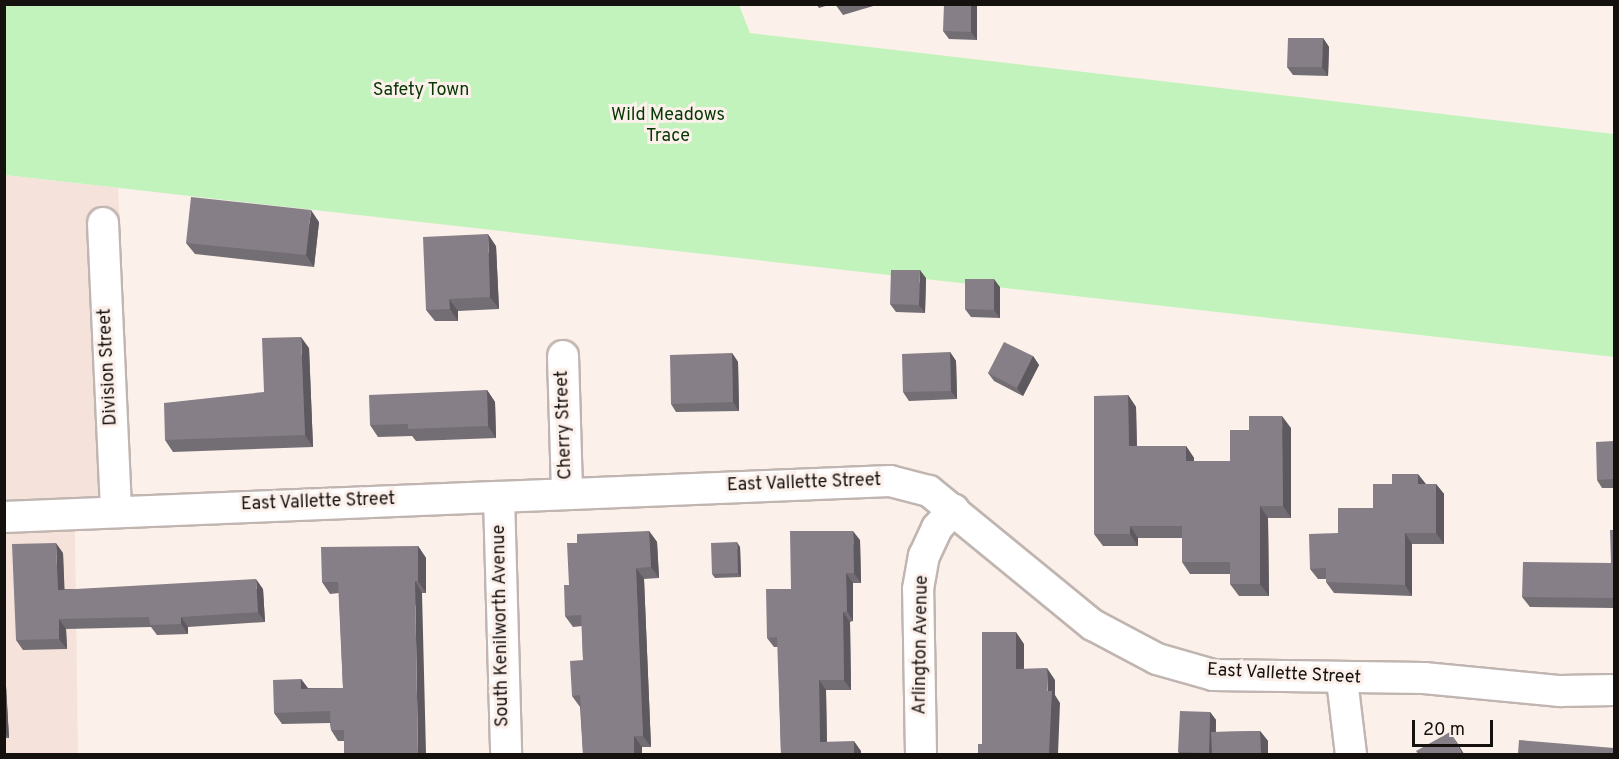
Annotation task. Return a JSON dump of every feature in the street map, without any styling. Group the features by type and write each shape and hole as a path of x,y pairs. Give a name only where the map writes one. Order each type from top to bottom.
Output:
{"street":[{"name":"Division Street","path":"102,224 116,510"},
{"name":"Cherry Street","path":"563,356 567,493"},
{"name":"East Vallette Street","path":"4,517 116,510 890,481 929,491 954,508 1093,625 1133,649 1213,675 1342,680 1424,678 1560,691 1614,690"},
{"name":"South Kenilworth Avenue","path":"499,497 506,754"},
{"name":"Arlington Avenue","path":"921,754 918,589 924,556 938,528 954,508"},
{"path":"1342,680 1351,754"}],"shaded area":[{"path":"4,175 118,188 133,504 5,511"},
{"path":"75,530 78,754 5,754 5,534"}],"green space":[{"name":"Wild Meadows Trace","path":"5,5 739,5 750,33 1614,134 1614,357 5,175"}],"building":[{"path":"944,4 971,4 971,32 943,31"},
{"path":"1288,38 1323,38 1322,67 1287,67"},
{"path":"191,197 311,210 306,255 186,243"},
{"path":"488,234 490,297 449,299 450,309 426,310 423,237"},
{"path":"891,270 920,270 919,305 890,304"},
{"path":"965,279 994,279 994,310 965,309"},
{"path":"301,337 305,435 165,440 164,403 264,392 262,338"},
{"path":"1004,342 1033,356 1017,388 988,373"},
{"path":"950,352 951,391 903,392 902,354"},
{"path":"732,353 733,402 671,404 670,355"},
{"path":"487,390 488,426 408,429 408,424 370,425 369,395"},
{"path":"1128,395 1129,446 1186,446 1186,461 1230,461 1230,430 1249,430 1249,416 1282,416 1283,506 1260,506 1260,584 1230,584 1230,562 1182,562 1182,526 1130,526 1130,534 1094,534 1094,396"},
{"path":"1614,441 1614,479 1597,480 1596,442"},
{"path":"1392,474 1418,474 1418,484 1436,484 1436,533 1405,533 1405,585 1326,582 1326,568 1310,569 1309,534 1338,533 1338,508 1373,508 1373,484 1392,484"},
{"path":"1610,530 1614,530 1614,598 1522,597 1523,562 1611,563"},
{"path":"649,531 651,567 636,568 643,736 634,736 634,754 583,754 580,695 572,696 570,661 583,660 581,615 565,616 564,585 569,585 567,543 577,543 577,534"},
{"path":"790,531 853,531 854,573 846,573 847,611 843,612 844,680 819,680 820,742 854,741 854,754 781,754 777,637 767,638 766,589 791,589"},
{"path":"737,542 738,573 712,574 711,543"},
{"path":"56,543 58,590 256,579 258,612 181,617 181,624 150,625 149,617 59,619 59,639 16,640 12,544"},
{"path":"418,546 418,581 415,581 418,754 344,754 344,730 331,730 330,711 274,713 273,680 301,679 301,689 343,688 338,582 322,582 321,547"},
{"path":"982,632 1016,632 1016,669 1047,668 1047,691 1052,691 1049,754 978,754 978,744 982,744"},
{"path":"4,705 6,734 4,734"},
{"path":"1180,711 1210,712 1209,753 1178,752"},
{"path":"1260,731 1261,754 1212,754 1211,732"},
{"path":"1450,732 1462,754 1418,754 1416,751"},
{"path":"1519,740 1614,748 1614,754 1518,754"}],"park label":[{"name":"Safety Town","path":"421,91"}]}
